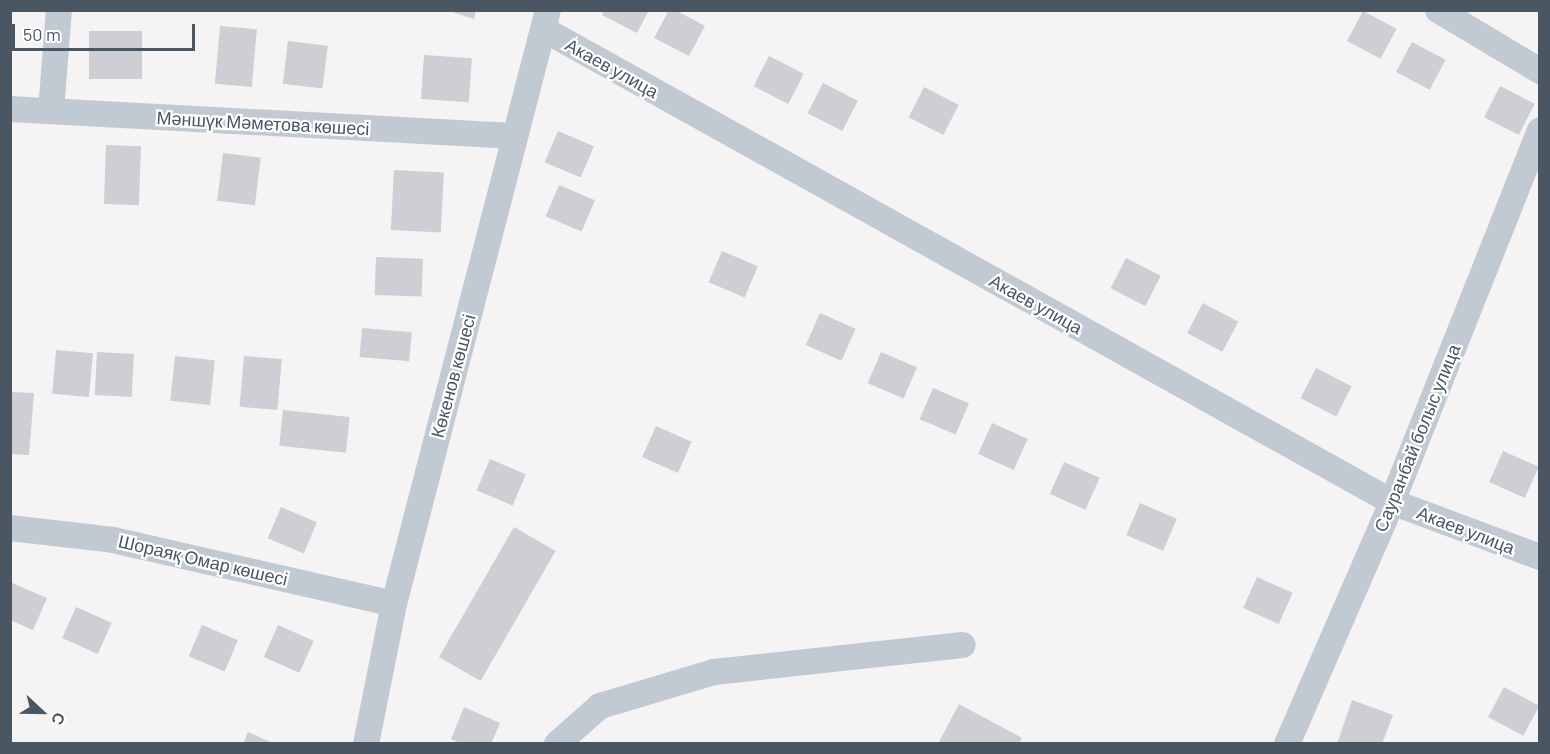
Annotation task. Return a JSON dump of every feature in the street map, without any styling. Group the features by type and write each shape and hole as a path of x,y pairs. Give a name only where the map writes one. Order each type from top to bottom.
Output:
{"street":[{"path":"51,111 59,10"},
{"path":"1438,10 1539,71"},
{"name":"Көкенов көшесі","path":"366,744 379,668 394,604 545,20"},
{"name":"Акаев улица","path":"545,20 1392,502 1539,557"},
{"name":"Мәншүк Мәметова көшесі","path":"10,109 515,136"},
{"name":"Сауранбай болыс улица","path":"1287,744 1392,502 1539,130"},
{"name":"Шораяқ Омар көшесі","path":"10,528 113,540 394,604"},
{"path":"557,744 600,706 714,672 963,645"}],"building":[{"path":"446,10 476,10 474,19"},
{"path":"604,10 649,10 637,33 602,15"},
{"path":"669,10 675,10 705,26 689,56 654,38"},
{"path":"1363,11 1397,29 1381,59 1347,41"},
{"path":"220,26 257,29 252,87 215,84"},
{"path":"89,31 142,31 142,79 89,79"},
{"path":"288,41 328,46 322,89 283,84"},
{"path":"1412,42 1446,60 1430,90 1396,72"},
{"path":"424,55 472,58 469,102 421,99"},
{"path":"769,56 804,74 788,104 754,86"},
{"path":"823,83 858,101 842,131 808,113"},
{"path":"1500,86 1535,104 1519,135 1484,117"},
{"path":"924,87 959,105 943,135 909,117"},
{"path":"558,131 594,146 581,178 545,162"},
{"path":"106,145 141,146 139,205 104,204"},
{"path":"223,153 261,158 255,205 217,201"},
{"path":"394,170 444,173 441,233 391,230"},
{"path":"559,185 595,200 582,232 546,216"},
{"path":"722,251 758,266 745,298 709,282"},
{"path":"376,257 423,259 422,297 375,295"},
{"path":"1126,258 1161,276 1145,306 1111,288"},
{"path":"1203,303 1238,322 1222,352 1187,333"},
{"path":"820,313 856,329 841,361 806,345"},
{"path":"362,328 412,332 409,361 359,357"},
{"path":"56,350 93,353 89,397 52,394"},
{"path":"97,352 134,354 132,397 95,395"},
{"path":"881,352 917,367 904,399 868,383"},
{"path":"175,356 215,360 210,405 170,401"},
{"path":"244,356 282,359 277,410 240,407"},
{"path":"1316,368 1352,386 1336,416 1301,398"},
{"path":"933,388 969,403 956,435 920,419"},
{"path":"10,392 34,393 29,455 10,454"},
{"path":"283,410 350,417 346,453 279,446"},
{"path":"992,423 1028,439 1014,470 978,454"},
{"path":"656,426 692,442 678,473 642,457"},
{"path":"1503,451 1539,467 1525,498 1489,482"},
{"path":"490,459 526,474 513,506 477,490"},
{"path":"1064,462 1100,478 1085,510 1050,494"},
{"path":"1140,503 1177,519 1163,551 1126,535"},
{"path":"281,507 317,522 304,554 268,538"},
{"path":"514,527 556,551 481,681 439,657"},
{"path":"1257,577 1293,593 1279,624 1243,608"},
{"path":"10,582 47,598 33,630 10,620"},
{"path":"76,607 112,623 98,654 62,638"},
{"path":"202,625 238,640 225,672 189,656"},
{"path":"278,625 314,641 299,673 264,657"},
{"path":"1504,687 1539,706 1523,736 1488,717"},
{"path":"1352,700 1393,715 1382,744 1337,744"},
{"path":"959,704 1022,738 1019,744 938,744"},
{"path":"464,707 500,723 491,744 462,744 451,739"},
{"path":"248,732 275,744 243,744"}]}
